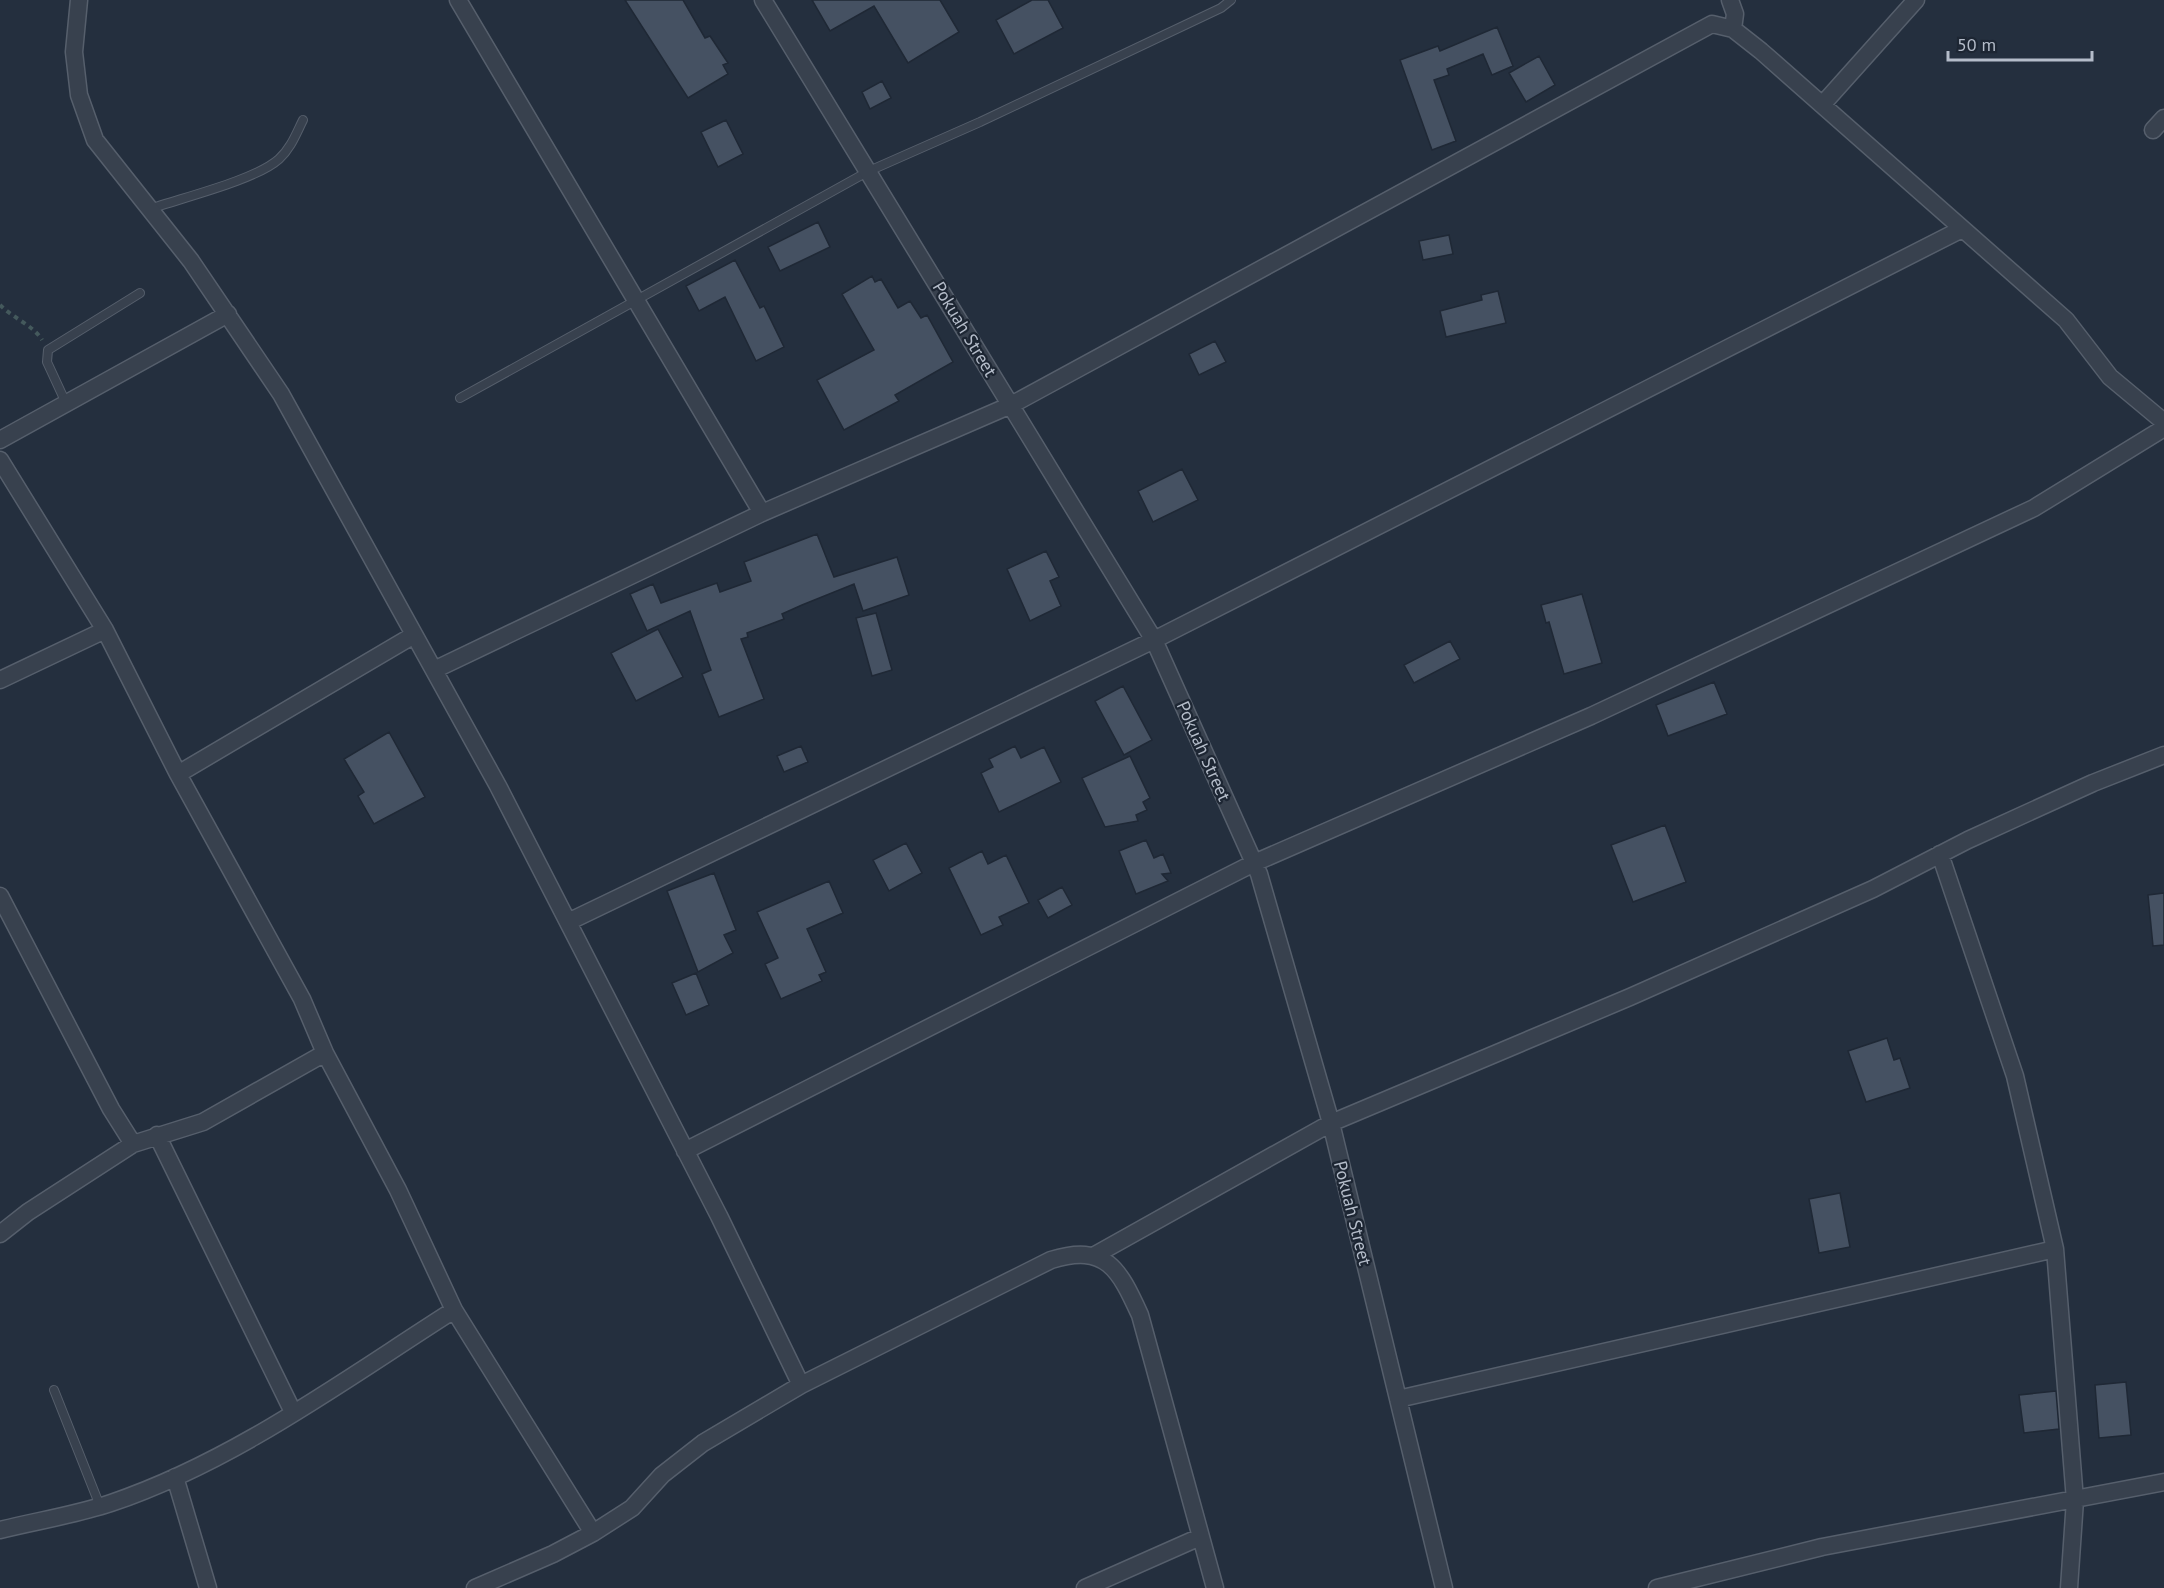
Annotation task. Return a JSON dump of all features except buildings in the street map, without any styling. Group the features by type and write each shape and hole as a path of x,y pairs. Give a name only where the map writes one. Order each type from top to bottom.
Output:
{"street":[{"path":"79,0 74,52 79,95 95,140 191,261 280,394 498,786 685,1151 801,1385"},
{"path":"458,0 762,513"},
{"name":"Pokuah Street","path":"764,0 1154,640 1254,862 1331,1123 1444,1588"},
{"path":"1730,0 1735,14 1733,29"},
{"path":"1822,105 1916,0"},
{"path":"434,670 762,513 1011,405 1712,24 1733,29 1962,228 2066,320 2109,377 2164,422"},
{"path":"568,922 1154,640 1962,228"},
{"path":"0,440 228,314"},
{"path":"685,1151 1254,862 1591,716 2034,508 2164,428"},
{"path":"0,460 105,630 178,774 302,999 325,1053 398,1190 454,1310 593,1533"},
{"path":"0,680 105,630"},
{"path":"178,774 414,636"},
{"path":"1095,1255 1331,1123 1640,992 1873,889 2093,783 2164,755"},
{"path":"1940,855 2015,1076 2055,1249 2075,1500 2069,1588"},
{"path":"0,897 111,1109 133,1144"},
{"path":"0,1234 28,1212 133,1144 203,1122 325,1053"},
{"path":"157,1135 293,1412"},
{"path":"1398,1399 2055,1249"},
{"path":"475,1588 553,1554 593,1533 632,1508 662,1474 703,1443 801,1385 1051,1260 1075,1252 1095,1255 1123,1278 1140,1315 1215,1588"},
{"path":"0,1530 100,1506 175,1477 243,1442 454,1310"},
{"path":"175,1477 208,1588"},
{"path":"1657,1588 1821,1547 2164,1482"},
{"path":"1085,1588 1200,1538"}],"lane":[{"path":"460,398 869,171 980,122 1221,8 1231,0"},
{"path":"148,209 246,176 277,161 290,147 303,120"},
{"path":"66,404 47,362 48,350 140,293"},
{"path":"54,1390 100,1506"}],"path":[{"path":"0,305 15,319 37,331 48,350"}]}
